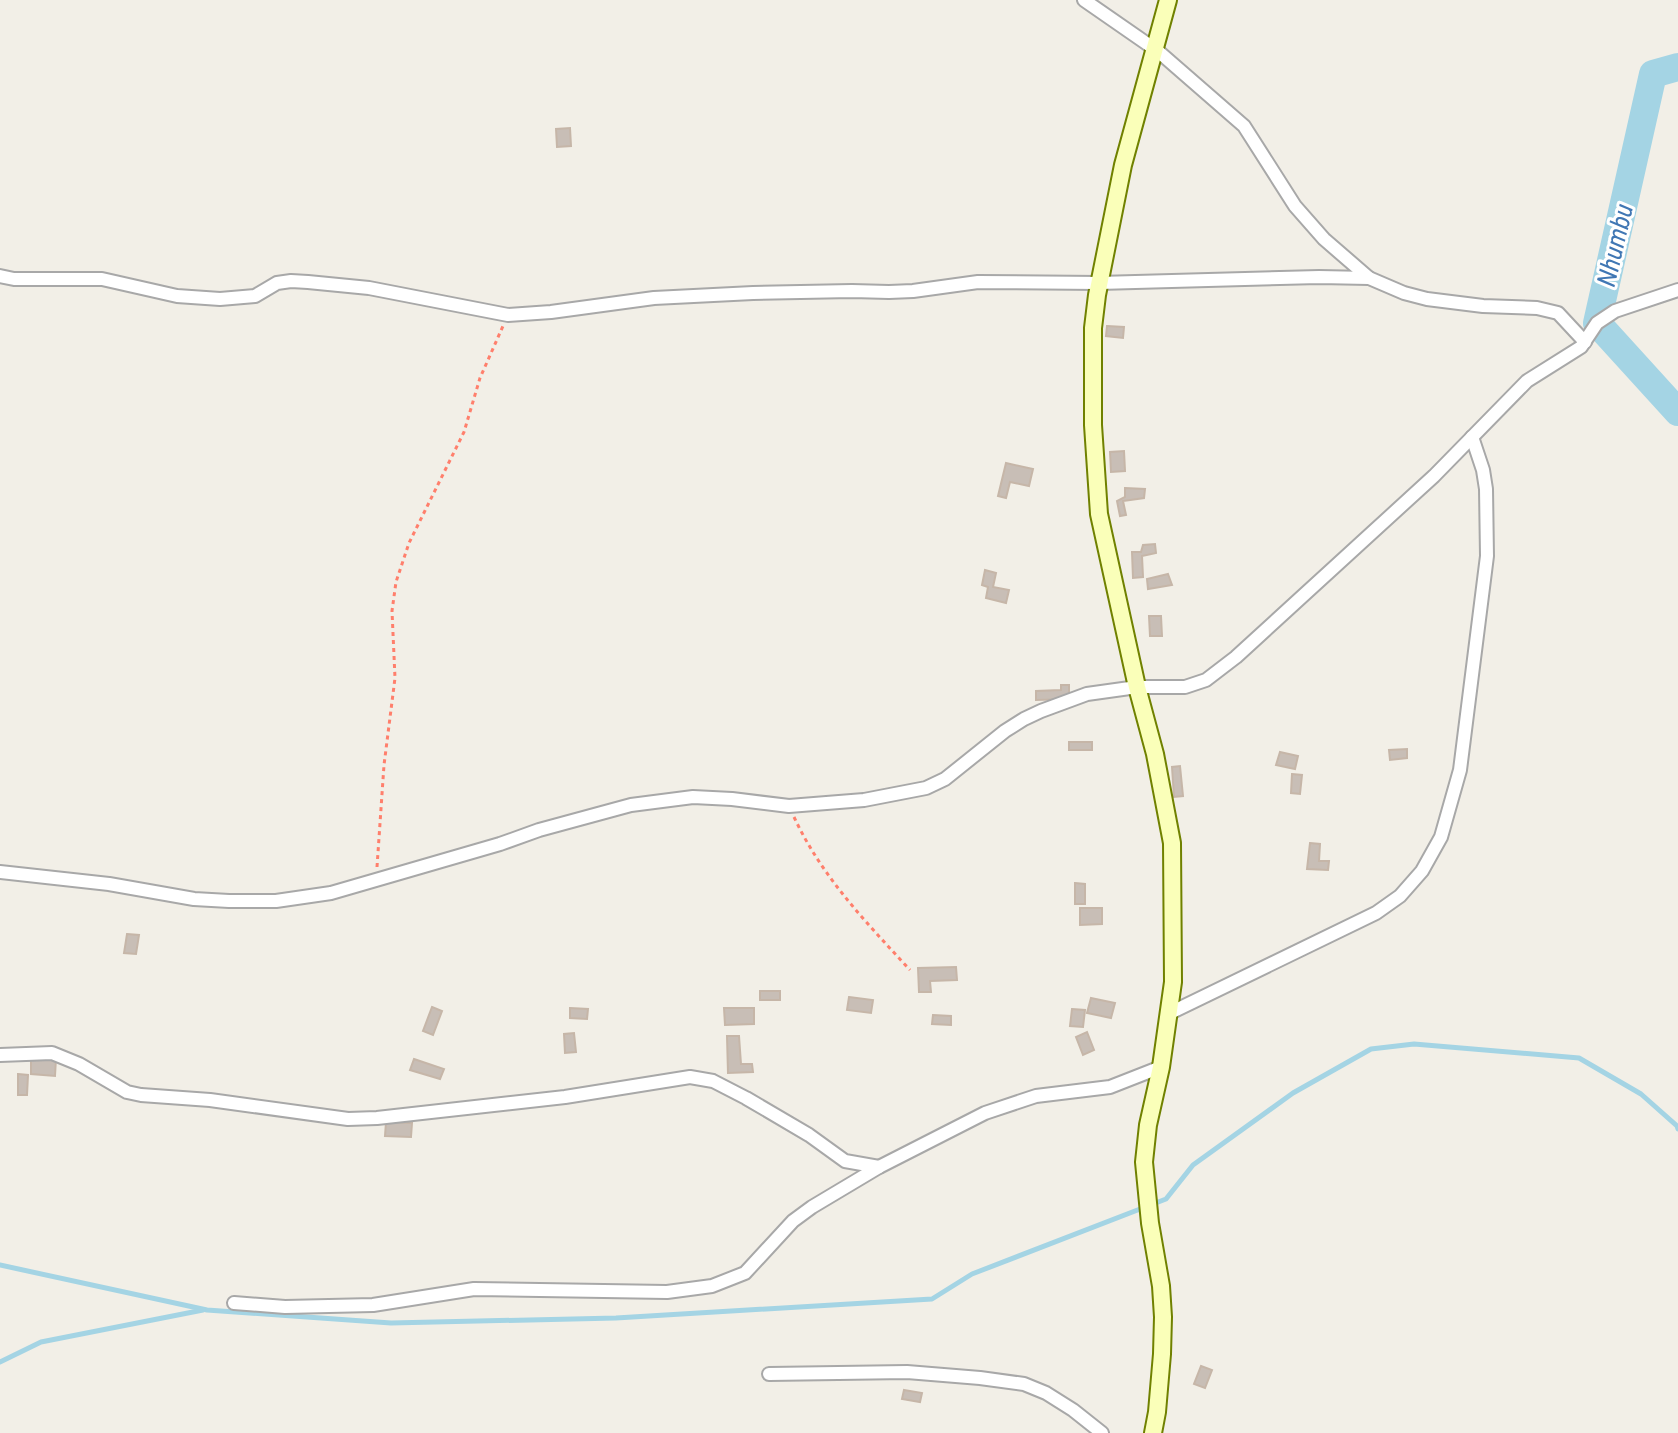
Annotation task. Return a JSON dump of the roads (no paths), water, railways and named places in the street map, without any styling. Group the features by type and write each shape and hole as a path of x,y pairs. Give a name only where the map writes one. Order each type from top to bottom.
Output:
{"street":[{"path":"1084,0 1154,49 1244,126 1295,206 1324,239 1369,278 1427,299 1483,306 1537,308 1558,313 1585,342"},
{"path":"1153,1433 1163,1317 1144,1162 1173,982 1172,843 1155,754 1099,514 1093,425 1093,328 1123,165 1168,0"},
{"path":"0,276 14,279 102,279 177,296 220,299 255,296 277,283 308,282 369,288 508,315 694,295 913,291 978,282 1369,278"},
{"path":"0,872 109,884 194,899 276,901 331,893 376,881 631,805 693,797 789,806 864,800 926,788 945,779 1024,719 1087,694 1137,687 1185,687 1206,680 1236,657 1434,476 1527,381 1570,355 1585,342 1597,323 1615,311 1678,290"},
{"path":"1170,1013 1376,913 1400,896 1422,871 1441,837 1460,770 1487,556 1486,489 1472,437"},
{"path":"0,1055 52,1053 79,1064 127,1092 141,1095 210,1100 348,1119 565,1097 690,1077 713,1081 746,1098 794,1125 845,1161 879,1167"},
{"path":"234,1303 285,1307 373,1305 474,1289 667,1292 712,1286 745,1273 793,1221 812,1207 879,1167 985,1113 1036,1096 1110,1087 1161,1067"},
{"path":"769,1374 907,1372 1024,1384 1046,1393 1102,1433"}],"waterway":[{"name":"Nhumbu","path":"1678,67 1653,74 1597,323 1678,412"},
{"path":"0,1265 207,1310 391,1323 616,1318 932,1299 972,1274 1166,1199 1193,1165 1293,1093 1371,1049 1414,1044 1579,1058 1641,1094 1678,1129"},
{"path":"0,1362 41,1342 203,1310"}]}
